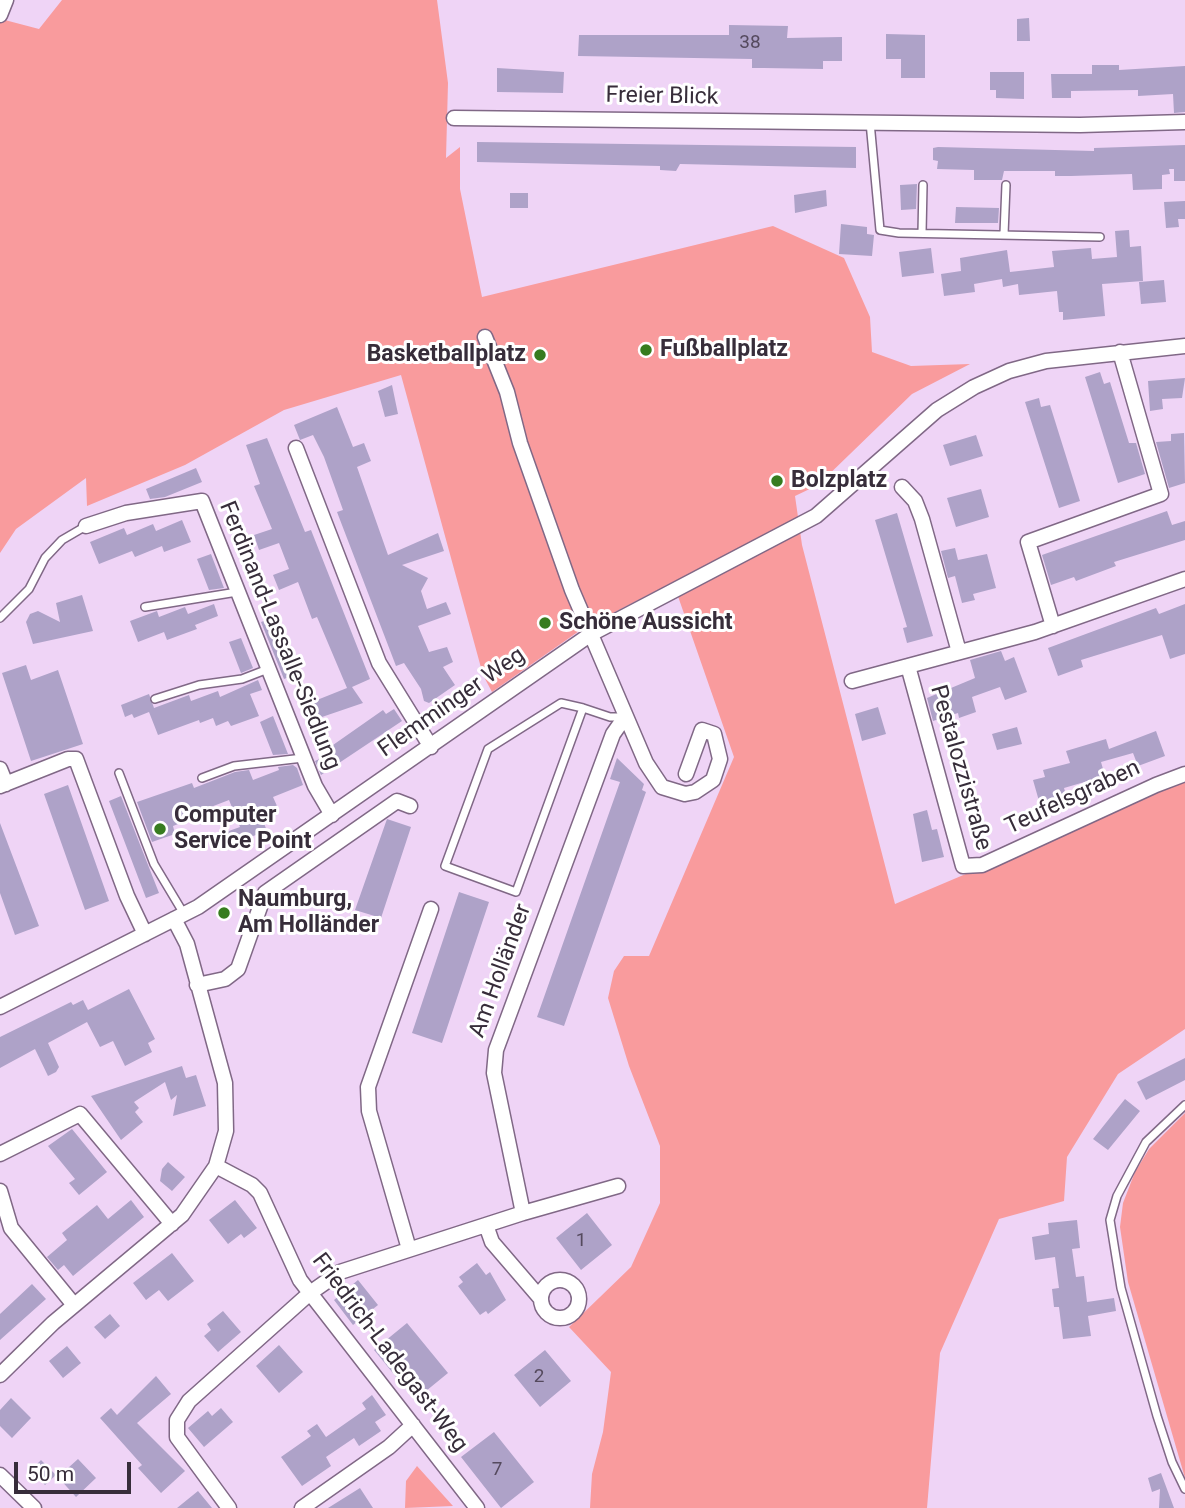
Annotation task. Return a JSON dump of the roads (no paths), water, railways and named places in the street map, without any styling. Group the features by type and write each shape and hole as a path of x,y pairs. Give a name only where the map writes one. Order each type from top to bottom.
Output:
{"street":[{"path":"0,15 6,0"},
{"name":"Freier Blick","path":"454,118 1080,125 1185,122"},
{"path":"485,337 507,392 520,443 563,565 625,718 653,777 671,792 695,792 713,780 720,759 714,734 702,730 686,774"},
{"name":"Flemminger Weg","path":"0,1007 179,917 332,816 591,634 816,516 937,410 974,387 1028,365 1185,346"},
{"path":"1053,626 1028,542 1161,494 1120,352"},
{"path":"296,448 379,663 431,747"},
{"path":"902,486 915,501 922,519 959,652"},
{"name":"Ferdinand-Lassalle-Siedlung","path":"86,526 126,513 202,501 303,758 318,793 332,816"},
{"name":"Pestalozzistraße","path":"852,681 1053,626 1185,579"},
{"name":"Pestalozzistraße","path":"908,666 963,866 982,865"},
{"name":"Am Holländer","path":"523,1213 494,1073 496,1050 613,734 625,718"},
{"path":"0,769 3,785 68,759 76,759 127,897 145,934"},
{"name":"Teufelsgraben","path":"982,865 1185,774"},
{"path":"197,985 225,979 238,969 265,893 397,801 410,806"},
{"path":"408,1249 369,1111 369,1087 431,909"},
{"path":"0,1375 74,1305 172,1224 192,1204 216,1166 226,1131 227,1098 179,917"},
{"path":"0,1154 80,1114 172,1224"},
{"name":"Friedrich-Ladegast-Weg","path":"216,1166 252,1185 260,1193 283,1248 310,1293 477,1508"},
{"path":"229,1508 181,1445 175,1428 177,1420 189,1401 310,1293 340,1272 523,1213 618,1186"},
{"path":"0,1191 10,1228 74,1305"},
{"path":"486,1225 492,1242 541,1299"},
{"path":"302,1508 389,1447 413,1425"},
{"path":"0,1475 34,1508"}],"lane":[{"path":"870,122 880,230 1100,237"},
{"path":"922,233 923,185"},
{"path":"1004,234 1006,185"},
{"path":"0,618 29,589 45,558 62,540 86,526"},
{"path":"145,607 237,592"},
{"path":"155,699 199,685 242,679 268,669"},
{"path":"583,708 516,892 445,866 488,749 561,703 583,708 610,717 625,718"},
{"path":"202,778 234,766 303,758"},
{"path":"118,773 154,864 179,917"},
{"path":"1185,1105 1146,1142 1117,1196 1110,1220 1121,1288 1157,1416 1172,1462 1185,1489"}],"place":[{"name":"Fußballplatz","path":"646,350"},
{"name":"Basketballplatz","path":"540,355"},
{"name":"Bolzplatz","path":"777,481"},
{"name":"Schöne Aussicht","path":"545,623"},
{"name":"Computer Service Point","path":"160,829"},
{"name":"Naumburg, Am Holländer","path":"224,913"}]}
